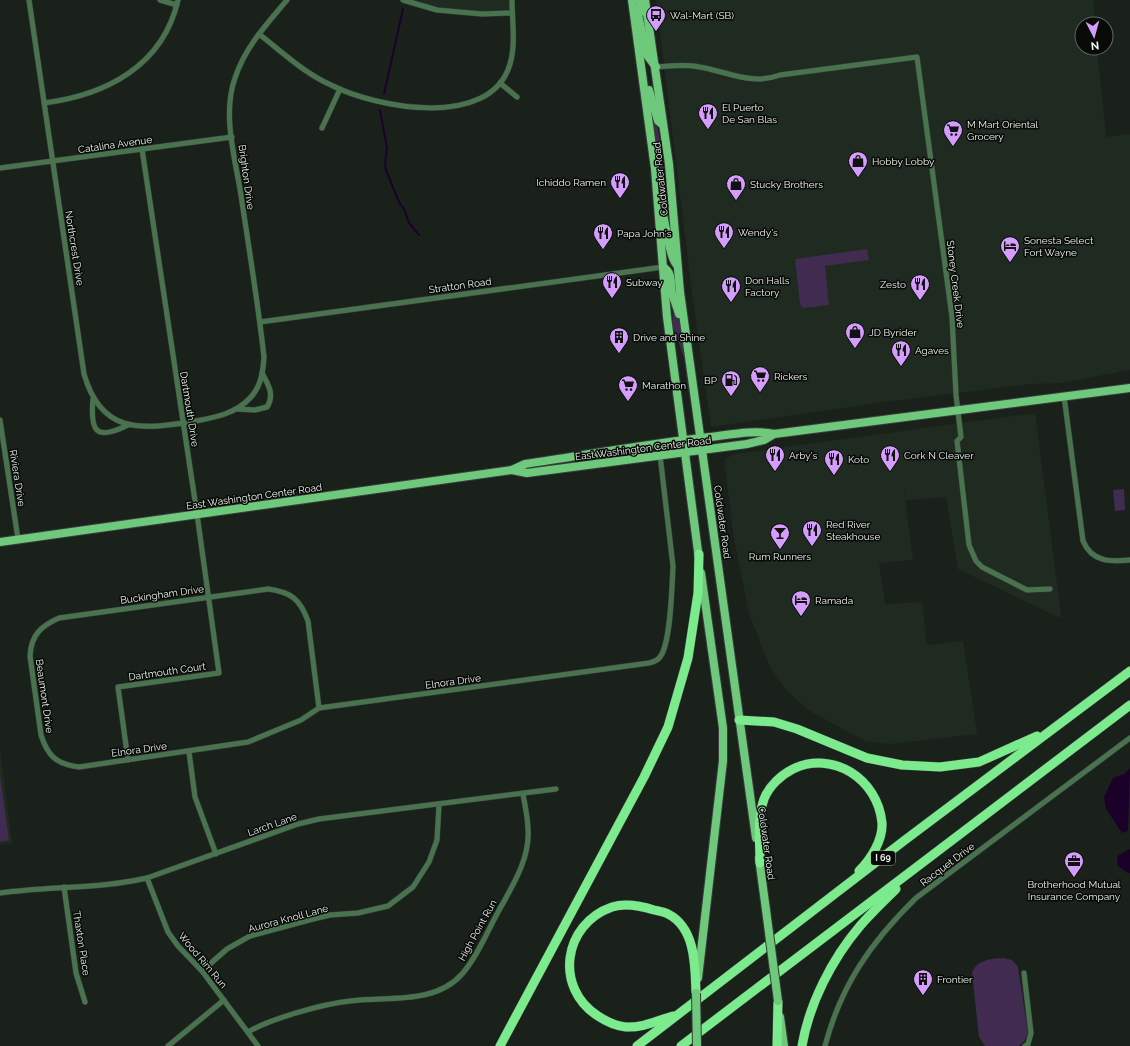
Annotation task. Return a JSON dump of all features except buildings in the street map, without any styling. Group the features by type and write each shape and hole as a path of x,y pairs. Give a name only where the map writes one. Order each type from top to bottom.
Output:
{"highway":[{"path":"500,1046 644,777 668,727 688,658 698,593 699,554"},
{"name":"I 69","path":"637,1046 1130,671"},
{"path":"681,1046 1130,706"},
{"path":"740,720 774,722 811,735 867,758 902,765 940,767 979,762 1021,745 1062,724"},
{"path":"760,863 760,821 764,800 773,784 787,772 804,764 828,762 846,769 864,783 878,805 882,824 877,846 862,868 843,888"},
{"path":"802,1046 805,1029 821,989 839,955 860,926 917,868"},
{"path":"680,1014 646,1025 627,1027 608,1023 594,1014 579,1000 572,981 569,963 572,946 580,930 593,917 613,907 638,905 669,914 679,923 687,934 692,945 697,962 696,993"},
{"path":"777,1046 778,1001"}],"main road":[{"name":"Coldwater Road","path":"634,0 659,211 667,317 722,728 722,761 697,962"},
{"path":"634,0 647,14"},
{"path":"634,0 641,23 647,55 656,67"},
{"name":"Coldwater Road","path":"646,0 664,126 684,322 702,438 784,1046"},
{"path":"641,69 647,79 650,99 658,121 664,126"},
{"path":"659,211 663,215 672,260 678,265"},
{"path":"663,267 667,270 670,277 672,293 680,316 684,322"},
{"name":"East Washington Center Road","path":"0,542 512,470 526,464 683,440 745,432 763,432 774,434 1130,388"},
{"name":"East Washington Center Road","path":"512,470 527,473 703,450 753,443 764,440 774,434"},
{"path":"696,993 697,1046"}],"street":[{"name":"Northcrest Drive","path":"29,0 84,374 93,399 102,409 115,419 128,425 155,427 183,423"},
{"path":"44,103 91,93 119,81 145,60 163,38 177,3 160,0"},
{"name":"Brighton Drive","path":"237,409 255,391 262,373 264,357 232,137 230,98 234,79 241,62 259,34 287,0"},
{"path":"404,0 437,10 482,14 512,13"},
{"path":"259,34 300,67 330,85 363,98 397,106 431,108 462,105 483,96 500,83 510,64 513,40 512,0"},
{"name":"Stoney Creek Drive","path":"656,67 698,66 737,78 761,80 780,75 917,57 952,317 957,410 961,437 957,441 969,545 976,561 982,567 1027,590 1050,589"},
{"path":"500,83 517,97"},
{"path":"322,128 340,89"},
{"name":"Catalina Avenue","path":"0,168 232,137"},
{"name":"Dartmouth Drive","path":"142,149 197,514 219,673"},
{"name":"Stratton Road","path":"260,322 663,267"},
{"name":"Brighton Drive","path":"183,423 212,418 237,409 255,410 267,407 271,399 271,394 262,373"},
{"path":"1064,396 1083,541 1089,552 1098,559 1112,562 1130,560"},
{"path":"93,399 92,424 97,430 104,434 113,433 128,425"},
{"name":"Riviera Drive","path":"0,420 18,539"},
{"name":"Elnora Drive","path":"53,758 65,765 79,766 188,752 248,742 301,720 319,708 649,663 660,657 667,642 673,566 660,455"},
{"name":"Buckingham Drive","path":"36,633 46,624 59,618 268,589 282,591 295,598 303,608 308,621 319,708"},
{"name":"Beaumont Drive","path":"36,633 31,644 30,656 41,735 45,748 53,758"},
{"name":"Dartmouth Court","path":"128,760 118,687 219,673"},
{"name":"Racquet Drive","path":"825,1046 832,1018 851,978 869,950 892,922 916,898 1130,738"},
{"path":"188,752 195,797 216,854"},
{"name":"Larch Lane","path":"0,893 29,889 123,884 147,878 298,824 319,819 556,789"},
{"name":"High Point Run","path":"248,1032 261,1024 330,1005 350,1001 416,996 430,993 448,985 462,975 473,959 519,873 527,850 528,830 523,794"},
{"name":"Aurora Knoll Lane","path":"202,971 227,949 250,936 330,915 358,913 388,906 413,887 429,862 437,840 439,805"},
{"name":"Wood Rim Run","path":"147,878 168,932 178,946 202,971 258,1046"},
{"name":"Thaxton Place","path":"64,887 76,973 85,1002"},
{"path":"1024,973 1032,1033 1028,1044 1025,1046"},
{"path":"168,1046 224,1000"}],"shaded area":[{"path":"404,0 512,0 512,13 437,10"},
{"path":"656,0 1093,0 1094,16 1074,16 1074,56 1098,56 1106,137 1130,134 1130,370 1061,383 1030,384 884,402 711,427 693,301"},
{"path":"650,104 658,129 664,172 662,173 657,160"},
{"path":"867,249 869,260 825,266 829,305 803,308 800,304 795,259"},
{"path":"672,298 680,324 694,427 684,358 673,326"},
{"path":"1035,413 1061,615 1060,618 958,569 946,497 906,500 903,483 913,560 879,563 885,604 922,602 927,645 963,641 977,734 889,744 865,741 810,711 786,690 769,665 749,613 734,539 724,460 734,454"},
{"path":"1124,489 1125,510 1115,511 1113,490"},
{"path":"0,749 12,843 0,845"},
{"path":"1130,768 1128,831 1122,833 1106,809 1104,797 1113,778 1124,774"},
{"path":"0,775 9,840 0,842"},
{"path":"1130,849 1130,873 1128,873 1118,866 1117,856"},
{"path":"1004,958 1012,960 1018,967 1028,1033 1025,1040 1019,1046 985,1046 979,1037 972,973 974,968 981,962 989,959"}],"waterway":[{"path":"384,94 403,9"},
{"path":"380,110 387,148 385,163 386,170 409,223 419,235"}],"place":[{"name":"Wal-Mart (SB)","path":"656,32"},
{"name":"El Puerto De San Blas","path":"708,130"},
{"name":"M Mart Oriental Grocery","path":"953,147"},
{"name":"Hobby Lobby","path":"858,178"},
{"name":"Ichiddo Ramen","path":"620,199"},
{"name":"Stucky Brothers","path":"736,201"},
{"name":"Wendy's","path":"724,249"},
{"name":"Papa John's","path":"603,250"},
{"name":"Sonesta Select Fort Wayne","path":"1010,263"},
{"name":"Subway","path":"612,299"},
{"name":"Zesto","path":"920,301"},
{"name":"Don Halls Factory","path":"731,303"},
{"name":"JD Byrider","path":"855,349"},
{"name":"Drive and Shine","path":"619,354"},
{"name":"Agaves","path":"901,367"},
{"name":"Rickers","path":"760,393"},
{"name":"BP","path":"731,397"},
{"name":"Marathon","path":"628,402"},
{"name":"Arby's","path":"775,472"},
{"name":"Cork N Cleaver","path":"890,472"},
{"name":"Koto","path":"834,476"},
{"name":"Red River Steakhouse","path":"812,547"},
{"name":"Rum Runners","path":"780,550"},
{"name":"Ramada","path":"801,617"},
{"name":"Brotherhood Mutual Insurance Company","path":"1074,878"},
{"name":"Frontier","path":"923,996"}]}
